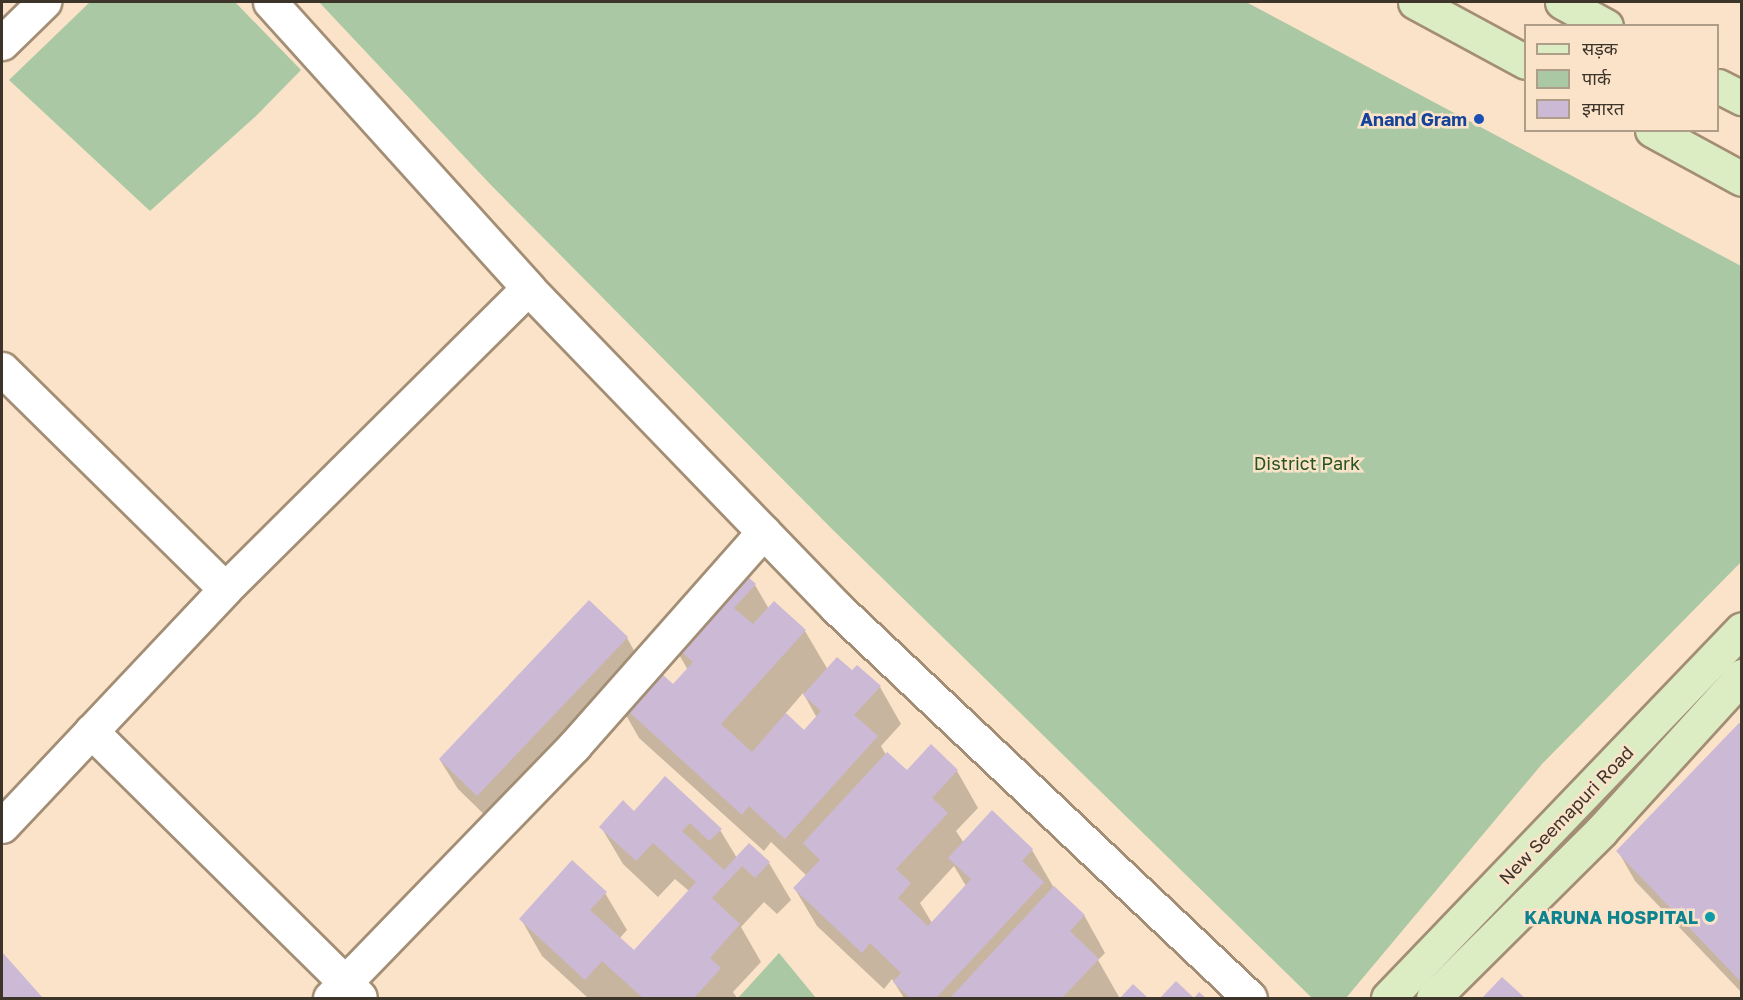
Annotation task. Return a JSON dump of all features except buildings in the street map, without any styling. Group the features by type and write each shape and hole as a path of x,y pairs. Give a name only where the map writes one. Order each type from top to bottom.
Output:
{"main road":[{"path":"1415,2 1524,61"},
{"path":"1562,2 1602,24"},
{"path":"1719,86 1742,98"},
{"path":"1656,132 1742,179"},
{"name":"New Seemapuri Road","path":"1388,999 1742,629"},
{"name":"New Seemapuri Road","path":"1433,999 1601,831 1742,676"}],"street":[{"path":"2,43 44,2"},
{"path":"270,2 528,288 844,616 1250,999"},
{"path":"2,826 225,589 528,288"},
{"path":"2,369 225,589"},
{"path":"91,731 346,993 574,746 763,532"}],"green space":[{"path":"90,2 235,2 301,70 257,115 150,211 9,80"},
{"name":"District Park","path":"319,2 1246,2 1741,266 1741,562 1542,764 1346,998 1312,998 832,529 490,184"},
{"path":"779,953 816,998 738,998"}],"place":[{"name":"Anand Gram","path":"1479,119"},
{"name":"KARUNA HOSPITAL","path":"1710,917"}]}
